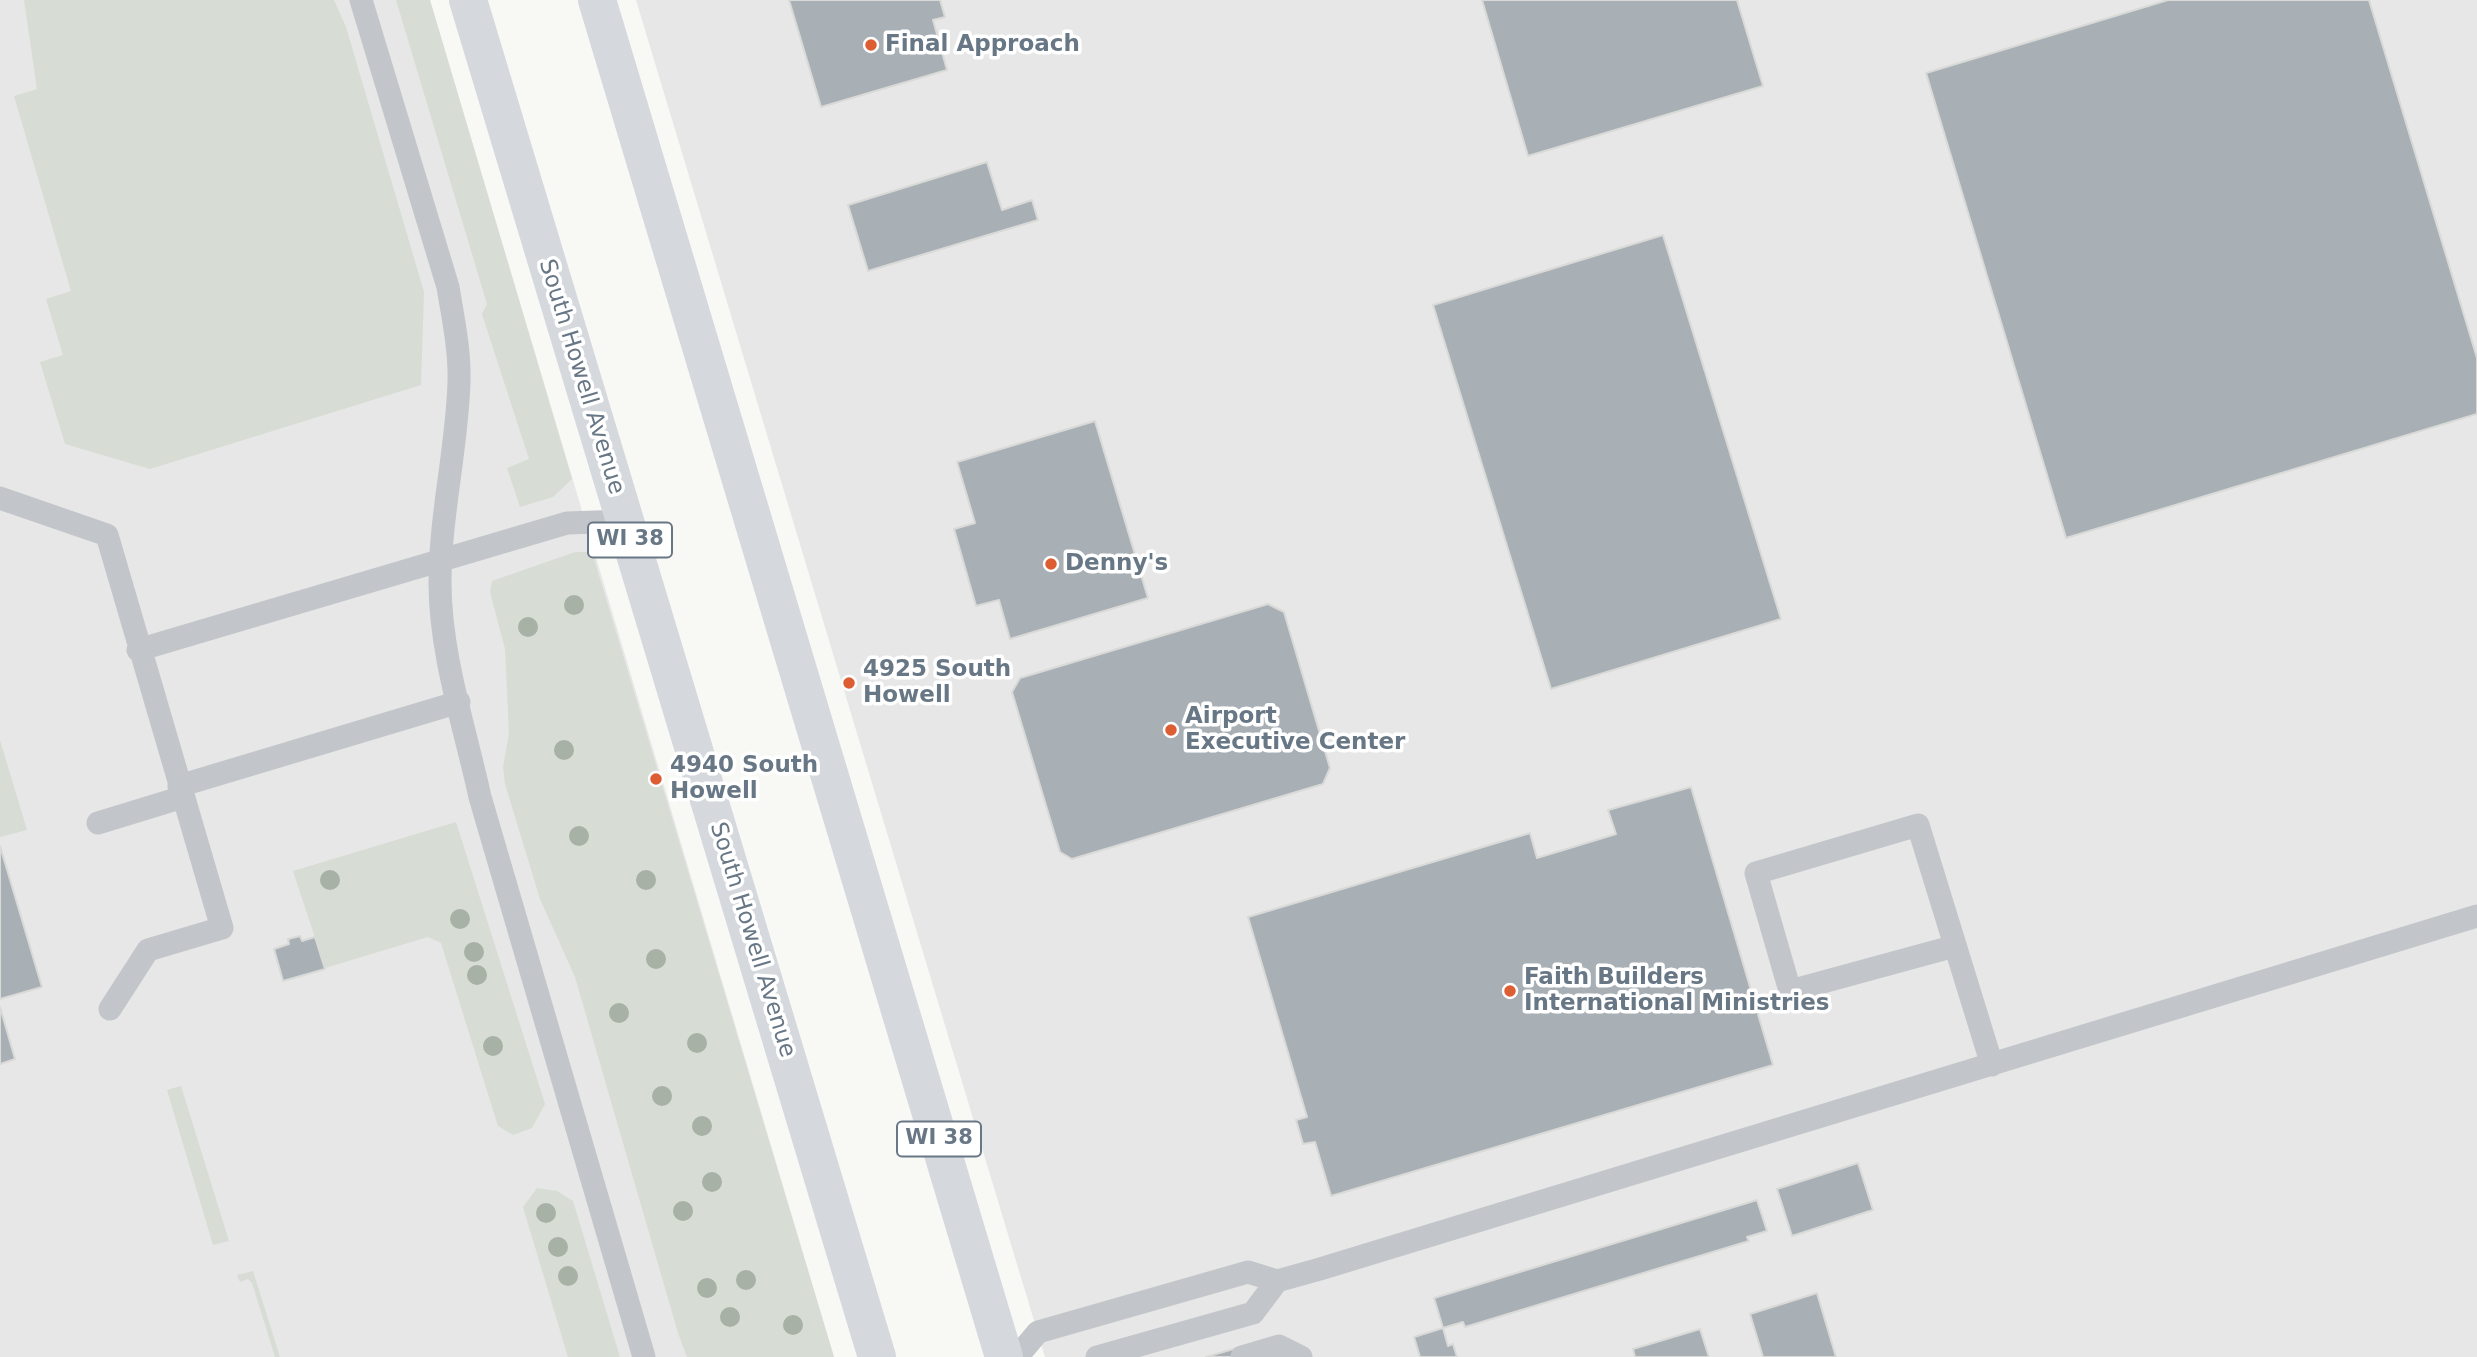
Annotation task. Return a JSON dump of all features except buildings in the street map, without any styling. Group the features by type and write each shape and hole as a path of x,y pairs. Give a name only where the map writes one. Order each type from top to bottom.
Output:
{"main road":[{"name":"South Howell Avenue","path":"468,0 877,1357"},
{"name":"WI 38","path":"597,0 1004,1357"}],"lane":[{"path":"361,0 448,286 456,329 459,381 441,560 443,626 480,797 644,1357"},
{"path":"0,498 107,535 138,650 222,928 148,950 110,1009"},
{"path":"138,650 567,523 624,521"},
{"path":"98,823 181,792 459,702"},
{"path":"1955,946 1790,991 1756,873 1918,825 1992,1065"},
{"path":"1017,1357 1038,1332 1248,1272 1277,1281 2477,916"},
{"path":"1097,1357 1253,1313 1277,1281"},
{"path":"1242,1357 1279,1346 1300,1357"}],"shaded area":[{"path":"0,0 430,0 834,1357 0,1357"},
{"path":"24,0 334,0 346,27 424,292 421,385 150,469 65,444 40,362 63,355 46,299 71,291 14,96 37,89"},
{"path":"396,0 430,0 572,479 553,497 520,507 507,468 529,459 482,314 487,304"},
{"path":"636,0 2477,0 2477,1357 1045,1357"},
{"path":"575,552 592,552 834,1357 687,1357 678,1333 575,977 540,899 505,784 503,767 509,734 505,649 490,592 492,581"},
{"path":"0,740 27,830 0,837"},
{"path":"456,822 545,1104 532,1128 513,1135 498,1126 441,943 428,937 325,968 293,871"},
{"path":"181,1086 229,1241 213,1245 167,1090"},
{"path":"537,1188 557,1191 573,1201 620,1357 568,1357 523,1207"},
{"path":"253,1271 280,1357 275,1357 252,1283 248,1279 240,1282 237,1275"}],"place":[{"name":"Final Approach","path":"871,45"},
{"name":"Denny's","path":"1051,564"},
{"name":"4925 South Howell","path":"849,683"},
{"name":"Airport Executive Center","path":"1171,730"},
{"name":"4940 South Howell","path":"656,779"},
{"name":"Faith Builders International Ministries","path":"1510,991"}]}
